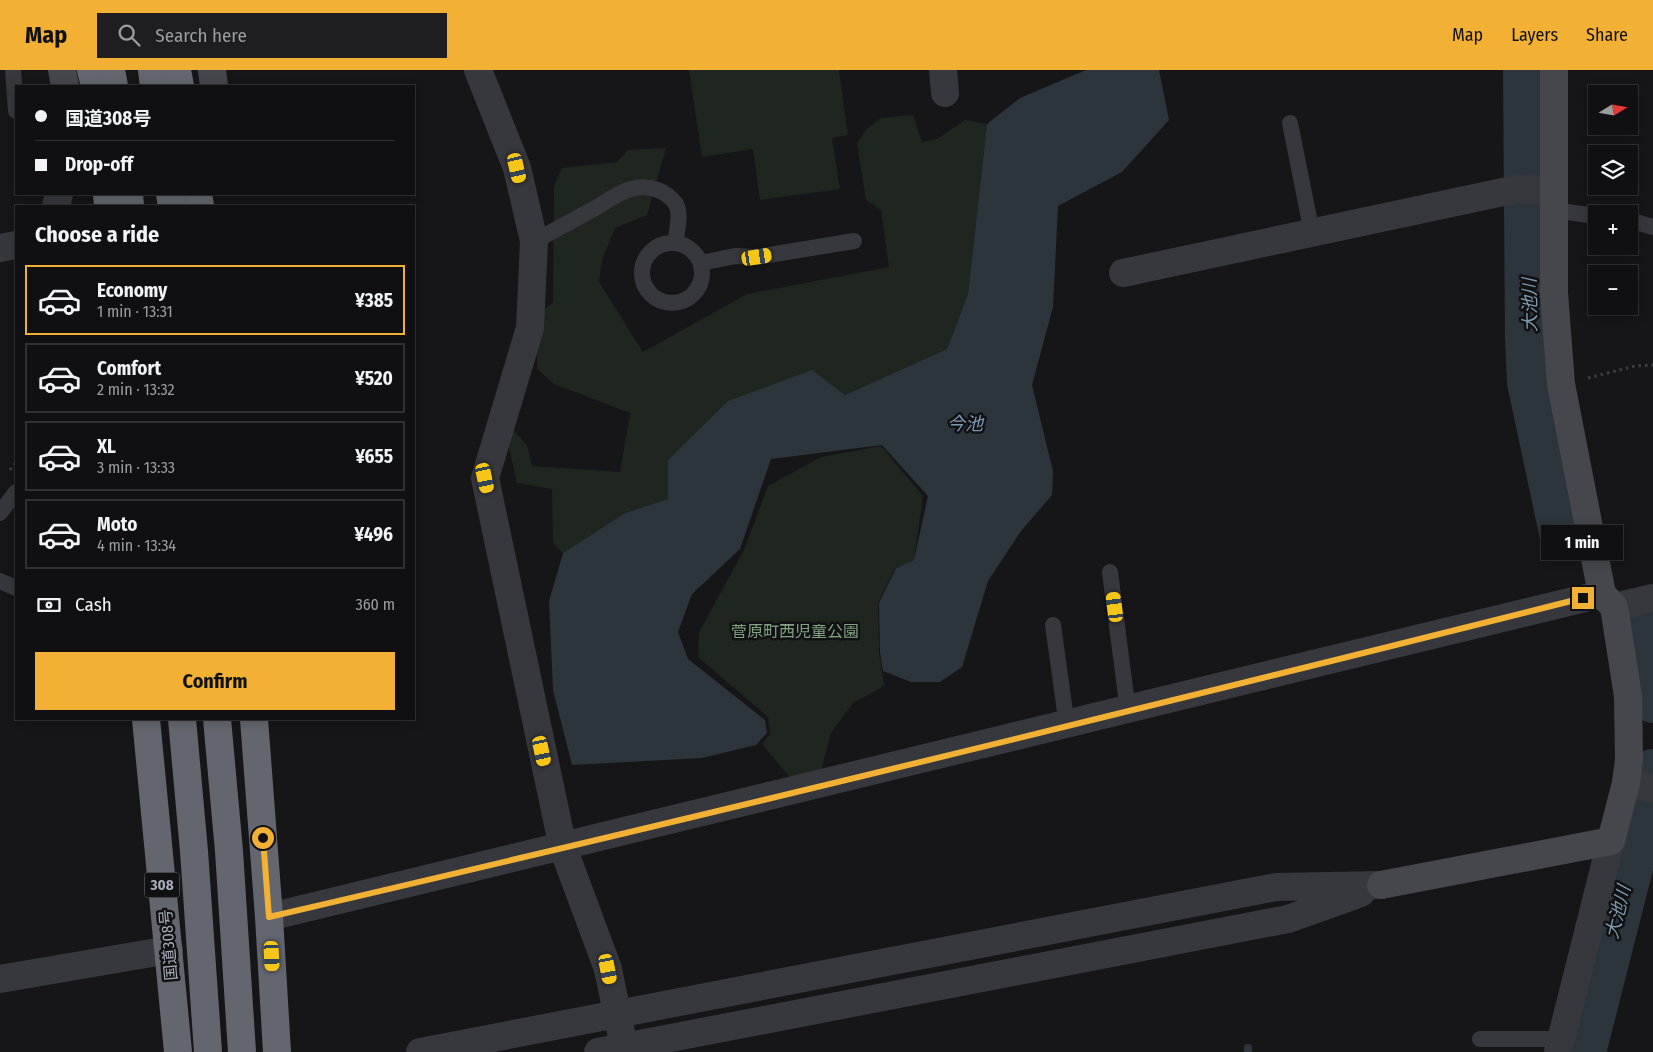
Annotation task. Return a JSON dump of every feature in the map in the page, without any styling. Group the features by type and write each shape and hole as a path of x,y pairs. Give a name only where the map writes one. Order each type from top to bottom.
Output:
{"highway":[{"path":"91,70 96,85"},
{"path":"96,85 98,70"},
{"path":"112,70 114,85"},
{"path":"152,70 154,85"},
{"path":"177,70 180,85"},
{"name":"国道308号","path":"146,720 178,1052"},
{"name":"国道308号","path":"182,720 194,851 208,1052"},
{"path":"217,720 229,851 242,1052"},
{"path":"254,720 277,1052"}],"street":[{"path":"62,70 65,85"},
{"path":"212,70 214,85"},
{"path":"478,70 517,168 534,241 530,328 485,478 563,848 608,969 617,1014 616,1050 1288,919 1381,885 1611,841"},
{"path":"1554,70 1551,196 1554,293 1561,384 1628,696 1629,759 1626,783 1559,1046"},
{"path":"1123,273 1517,189 1551,196"},
{"path":"0,248 15,245"},
{"path":"269,917 1067,726 1608,600 1653,598"},
{"path":"1626,783 1653,788"},
{"path":"420,1052 1276,887 1381,885"},
{"path":"0,979 169,950"}],"lane":[{"path":"12,70 15,101"},
{"path":"0,110 15,111"},
{"path":"1290,123 1312,233"},
{"path":"534,241 590,212 614,196 632,188 648,187 664,192 676,204 679,218 676,242"},
{"path":"1551,196 1588,212"},
{"path":"1638,223 1653,227"},
{"path":"701,263 735,256 757,257 854,241"},
{"path":"676,242 686,245 695,252 701,263 703,273 701,284 696,293 685,301 675,303 664,302 653,297 646,289 642,279 642,267 646,258 652,249 662,244 676,242"},
{"path":"0,513 15,493"},
{"path":"1110,572 1128,712"},
{"path":"0,581 15,588"},
{"path":"1052,625 1067,726"},
{"path":"1480,1039 1559,1046"}],"path":[{"path":"1561,384 1635,366 1653,365"}],"green space":[{"path":"689,70 839,70 848,135 832,138 840,189 760,200 753,149 702,157"},
{"path":"913,115 922,142 937,139 965,120 987,124 968,294 947,349 845,395 668,499 625,513 563,553 553,543 552,489 517,483 507,439 514,431 527,445 532,466 620,472 630,413 554,384 537,369 537,340 542,311 553,303 554,186 562,168 617,162 628,150 666,148 647,215 615,228 602,260 599,282 643,352 747,294 889,267 881,210 866,200 857,143 867,129 881,118"},
{"name":"菅原町西児童公園","path":"881,446 923,496 914,560 895,568 878,603 879,652 884,686 853,703 831,733 822,767 823,781 797,786 762,744 770,734 768,717 698,657 699,632 744,550 768,486 821,457"}],"water":[{"name":"今池","path":"1086,70 1159,70 1169,120 1122,172 1058,206 1053,307 1032,385 1053,471 1052,495 1021,531 988,581 962,667 940,682 911,682 883,671 880,652 879,603 896,568 914,560 928,496 882,445 771,459 740,549 692,594 678,632 688,659 765,720 767,733 756,745 702,758 572,765 553,690 549,601 563,553 625,513 668,499 668,460 728,401 812,370 845,395 947,349 968,294 987,124 1020,98"}],"waterway":[{"name":"大池川","path":"1527,70 1531,382 1564,537"},
{"name":"大池川","path":"1640,633 1653,699"},
{"name":"大池川","path":"1582,1052 1653,773"}],"route":[{"path":"263,838 269,917 1128,712 1583,598"}]}
